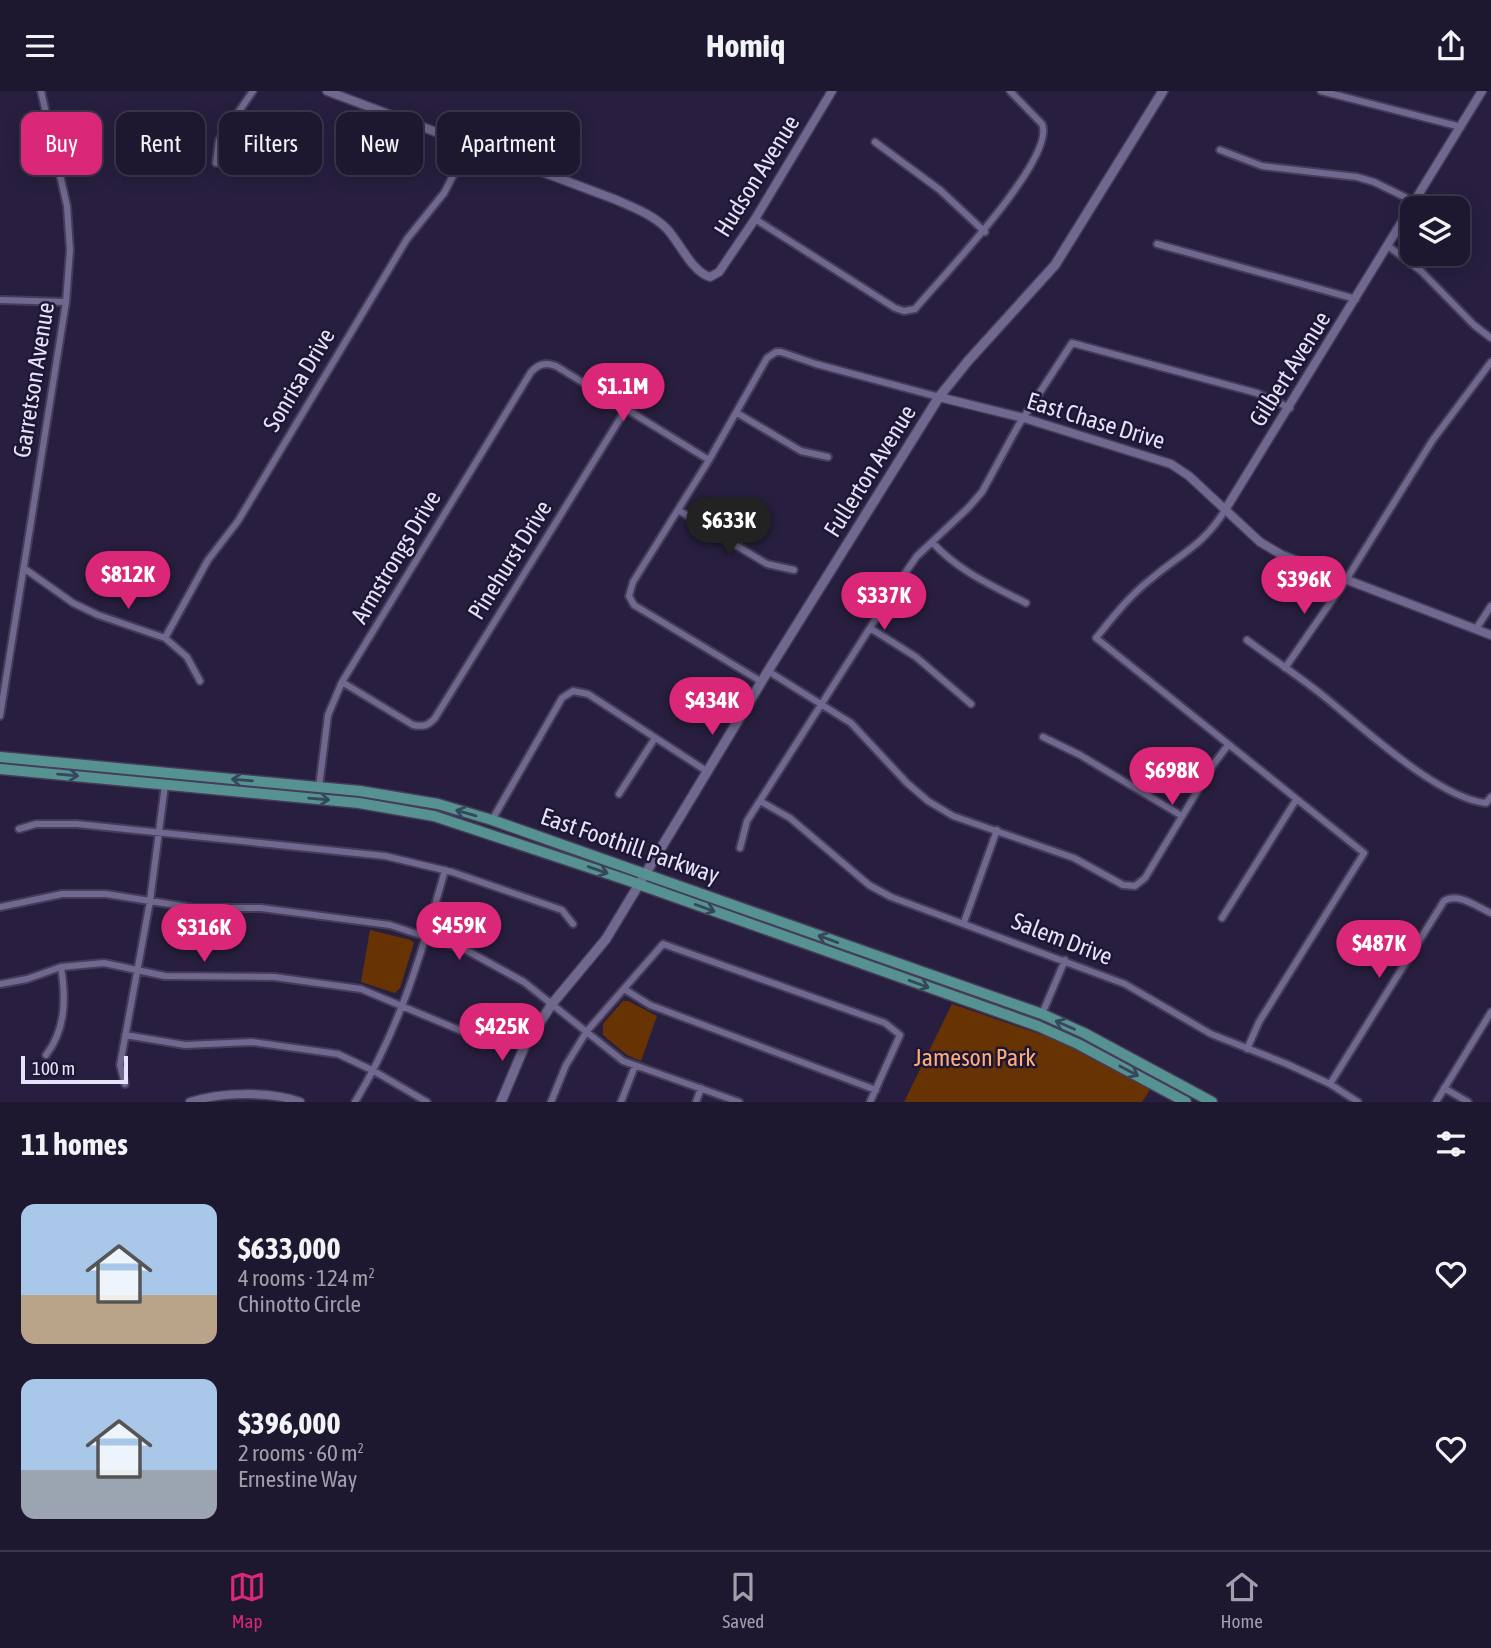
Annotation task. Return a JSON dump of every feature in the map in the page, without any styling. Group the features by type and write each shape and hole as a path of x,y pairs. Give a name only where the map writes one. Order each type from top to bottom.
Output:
{"main road":[{"name":"Fullerton Avenue","path":"501,1102 525,1045 552,1004 606,939 768,671 939,397 1055,265 1163,91"},
{"name":"East Foothill Parkway","path":"0,757 318,787 399,796 438,804 492,820 1042,1014 1084,1033 1212,1102"},
{"name":"East Foothill Parkway","path":"0,769 359,803 435,816 486,831 1038,1026 1079,1044 1186,1102"}],"street":[{"name":"Garretson Avenue","path":"0,716 66,302 70,250 67,206 41,91"},
{"path":"216,163 219,140 253,91"},
{"path":"327,91 437,132"},
{"name":"Hudson Avenue","path":"548,175 650,215 666,228 698,272 710,277 719,272 755,219 832,91"},
{"path":"755,219 904,311 915,309 985,232 1040,150 1045,131 1042,124 1010,91"},
{"path":"1321,91 1461,128"},
{"name":"Gilbert Avenue","path":"1419,196 1482,91"},
{"path":"875,142 940,190 985,232"},
{"path":"1220,150 1262,166 1357,177 1403,196"},
{"name":"Sonrisa Drive","path":"165,638 202,571 238,521 407,239 444,193 453,175"},
{"name":"Gilbert Avenue","path":"1228,745 1096,638 1125,601 1152,577 1191,550 1214,528 1400,226"},
{"path":"1157,244 1356,299"},
{"path":"1388,246 1421,271 1474,325 1491,338"},
{"path":"0,300 66,302"},
{"path":"740,848 747,821 917,556 982,492 1024,418 1072,343 1258,393 1290,408"},
{"name":"East Chase Drive","path":"737,413 767,358 776,352 1024,418 1171,464 1189,476 1260,541 1282,555 1491,635"},
{"path":"1284,668 1346,580 1432,441 1491,362"},
{"name":"Armstrongs Drive","path":"318,787 328,715 342,682 531,372 543,364 556,366 626,409"},
{"path":"626,409 709,460"},
{"name":"Pinehurst Drive","path":"342,682 413,725 422,727 435,718 626,409"},
{"path":"762,682 634,605 629,596 633,582 737,413 801,451 828,457"},
{"path":"678,510 767,564 794,570"},
{"path":"932,542 945,557 970,574 1027,603"},
{"path":"25,569 73,603 98,615 165,638 187,657 200,681"},
{"path":"1476,629 1491,605"},
{"path":"870,628 916,657 971,703"},
{"path":"1247,640 1429,778 1473,801 1488,800"},
{"path":"768,671 851,723 907,783 928,801 953,816 1074,858 1123,885 1135,886 1144,878 1228,745 1364,853 1259,1021 1247,1049"},
{"path":"492,820 566,693 580,691 588,694 708,772"},
{"path":"1043,737 1080,755 1182,816"},
{"path":"620,793 655,738"},
{"path":"125,1084 120,1065 150,901 165,785"},
{"path":"1222,918 1296,800"},
{"name":"Salem Drive","path":"760,801 790,818 869,884 891,897 1125,984 1211,1034 1331,1084 1358,1102"},
{"path":"19,829 36,824 77,824 385,856 444,870 562,910 573,924"},
{"path":"964,922 997,830"},
{"path":"355,1102 374,1071 403,1006 426,937 444,870"},
{"path":"0,907 62,894 106,894 194,908 261,908 390,925 466,950 524,982 623,1061 739,1102"},
{"path":"1331,1084 1444,901 1459,898 1491,913"},
{"path":"551,1102 566,1065 587,1031 663,944 885,1023 900,1035 870,1102"},
{"path":"1042,1014 1065,960"},
{"path":"0,984 27,979 61,967 104,963 165,976 274,977 361,989 464,1032"},
{"path":"46,1055 57,1041 65,995 61,967"},
{"path":"624,989 650,1005 876,1090"},
{"path":"1436,1102 1491,1012"},
{"path":"125,1035 185,1045 251,1042 338,1054 374,1071 427,1102"},
{"path":"621,1102 635,1066"},
{"path":"1444,1088 1468,1102"},
{"path":"696,1102 701,1089"},
{"path":"190,1102 237,1094 288,1098 300,1102"}],"green space":[{"path":"370,930 414,943 400,988 395,993 361,982"},
{"path":"623,1001 657,1016 641,1061 627,1055 603,1035 603,1024"},
{"name":"Jameson Park","path":"952,1004 1054,1039 1151,1088 1142,1102 904,1102"}]}
